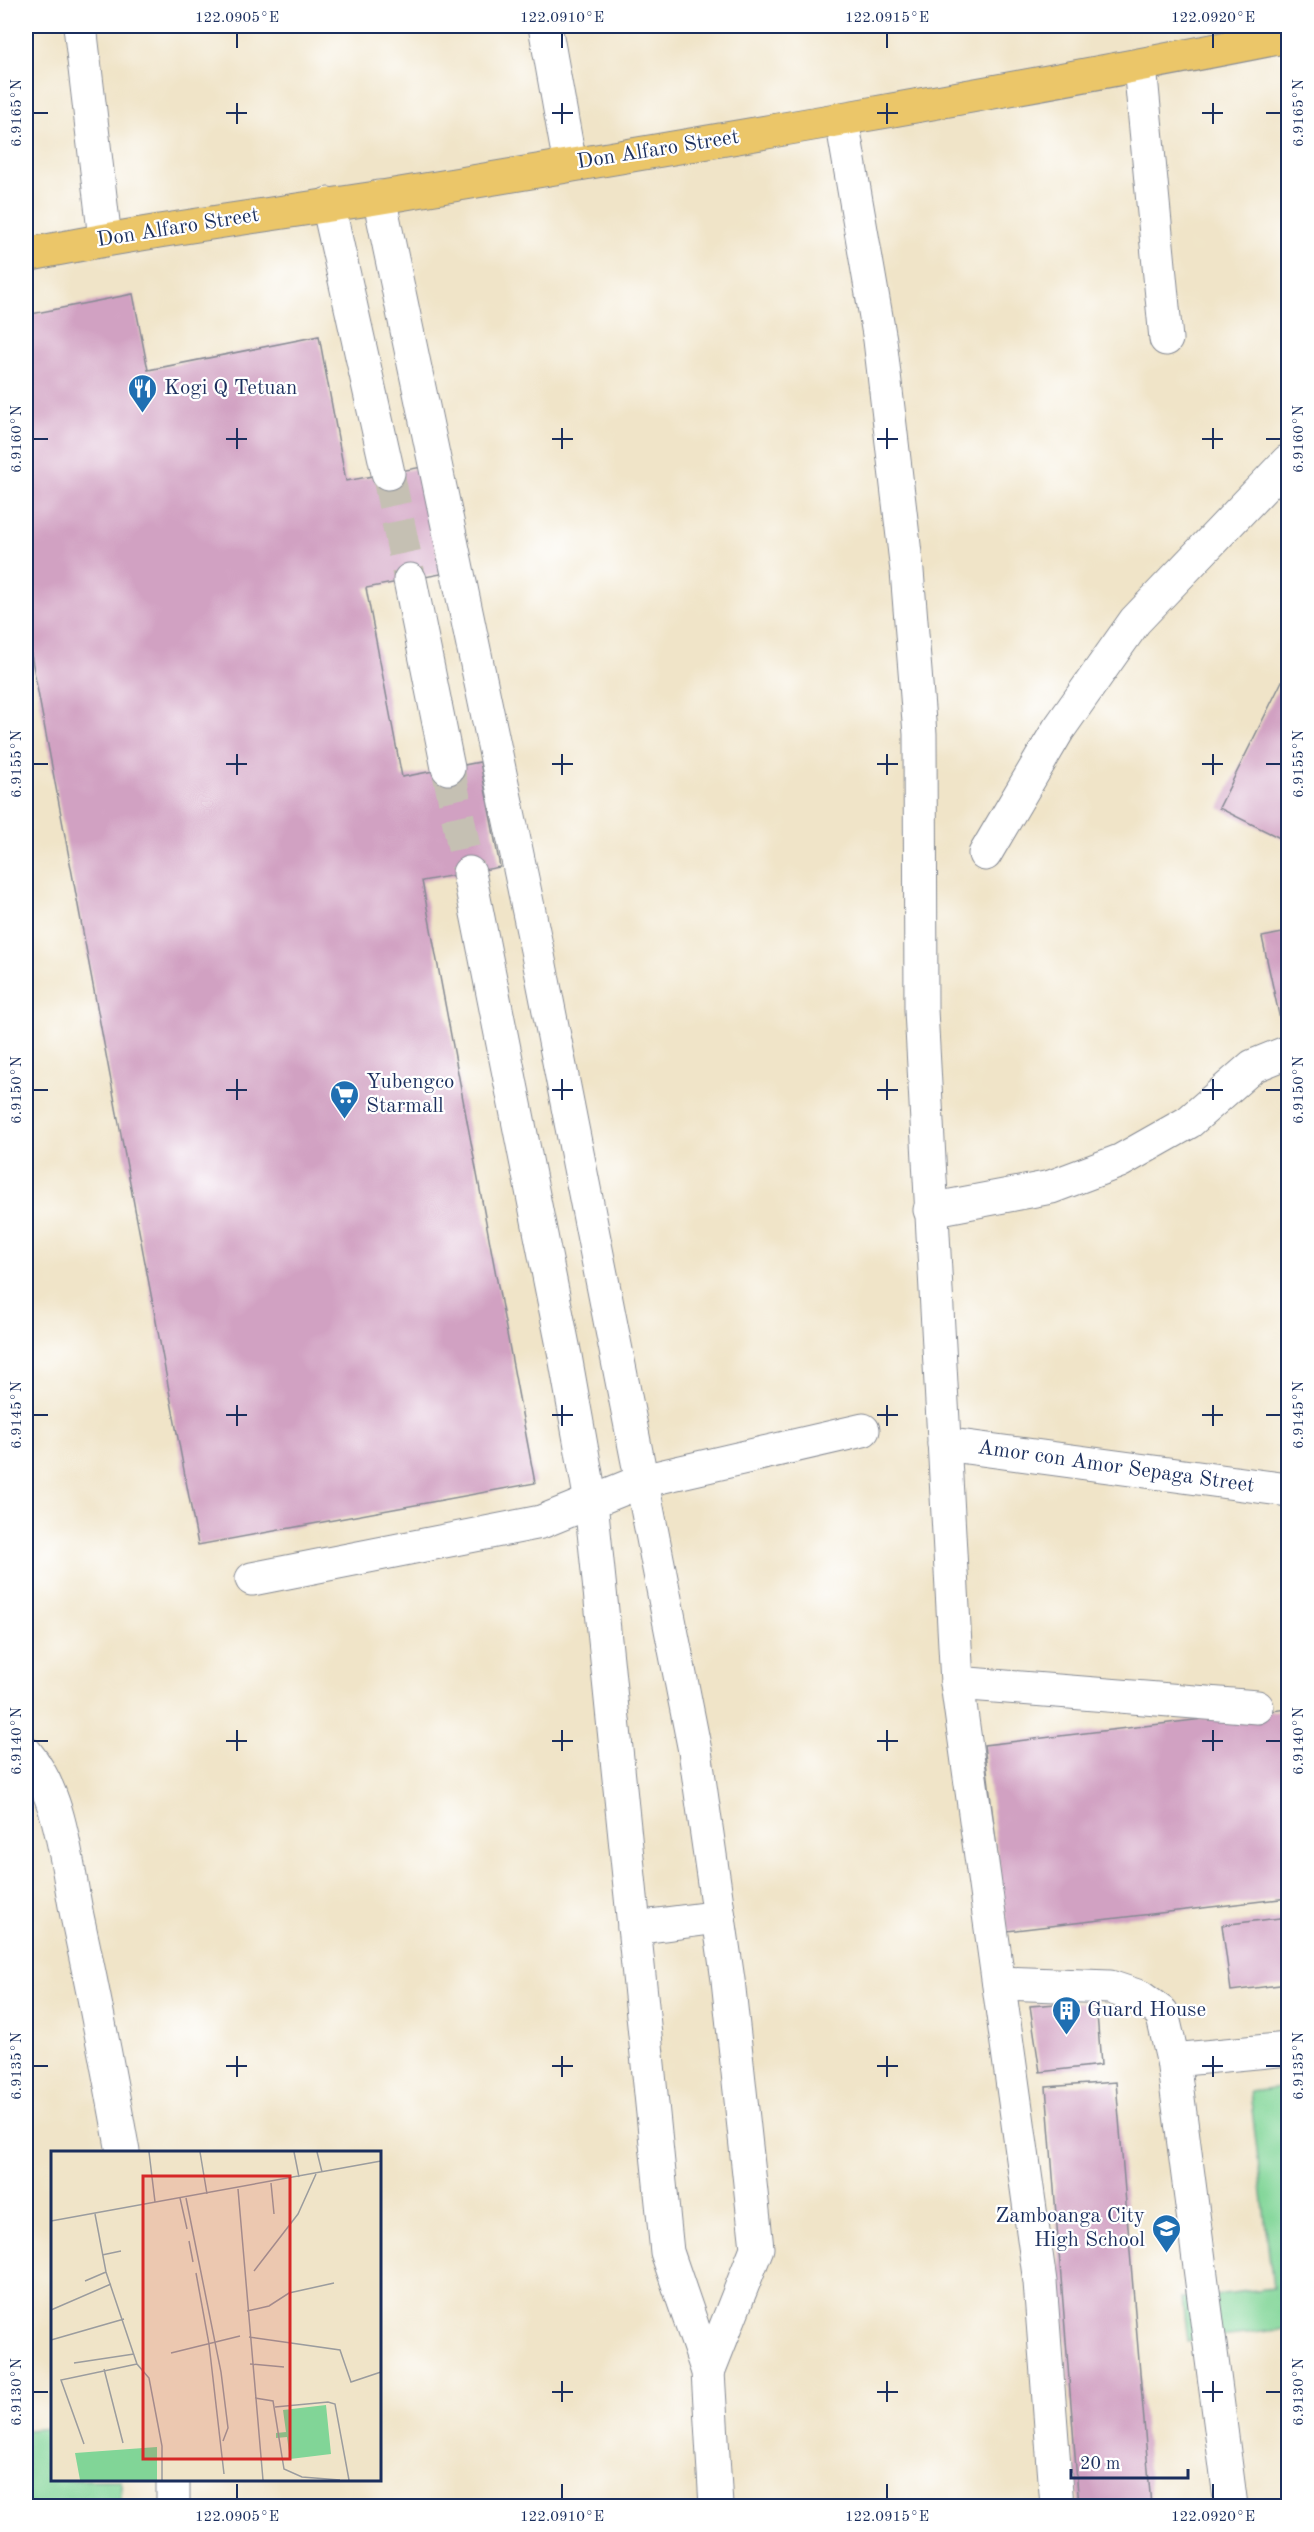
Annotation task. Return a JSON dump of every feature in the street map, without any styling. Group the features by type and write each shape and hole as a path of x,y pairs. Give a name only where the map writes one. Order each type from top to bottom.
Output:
{"main road":[{"name":"Don Alfaro Street","path":"26,255 105,239 379,197 842,120 1140,66 1288,36"}],"street":[{"path":"80,26 105,239"},
{"path":"545,26 570,165"},
{"path":"1140,66 1166,339"},
{"path":"842,120 879,340 912,630 920,734 921,1010 957,1683 1040,2282 1057,2506"},
{"path":"379,197 535,939 695,1751 719,1917 757,2248 708,2372"},
{"path":"328,204 388,473"},
{"path":"985,854 1058,730 1135,621 1288,461"},
{"path":"410,580 448,768"},
{"path":"469,873 565,1356 591,1502 667,2252 708,2372 716,2506"},
{"path":"930,1210 1051,1187 1120,1161 1189,1122 1253,1066 1288,1052"},
{"path":"252,1579 541,1522 642,1481 863,1430"},
{"name":"Amor con Amor Sepaga Street","path":"944,1444 1288,1490"},
{"path":"957,1683 1257,1707"},
{"path":"26,1753 35,1764 55,1807 103,2036 123,2151"},
{"path":"634,1928 719,1917"},
{"path":"999,1983 1110,1988 1140,1996 1162,2013 1173,2060 1231,2506"},
{"path":"1173,2060 1288,2049"},
{"path":"173,2481 173,2506"}],"green space":[{"path":"1288,2087 1288,2350 1286,2329 1187,2341 1182,2299 1273,2288 1250,2092"},
{"path":"51,2428 51,2481 121,2481 121,2506 26,2506 26,2430"}],"building":[{"name":"Yubengco Starmall","path":"133,294 148,370 319,336 346,481 422,467 441,574 366,588 402,777 480,762 500,867 422,881 535,1483 198,1545 26,628 26,315"},
{"path":"1288,669 1288,842 1219,808"},
{"path":"1288,932 1288,1032 1283,1033 1262,937"},
{"path":"1288,1709 1288,1898 1007,1931 984,1745"},
{"path":"1288,1917 1288,1984 1231,1991 1222,1925"},
{"name":"Guard House","path":"1096,2001 1101,2065 1040,2072 1030,2006"},
{"path":"1116,2082 1151,2506 1079,2506 1046,2087"}],"tunnel":[{"path":"388,473 410,580"},
{"path":"448,768 469,873"}],"place":[{"name":"Kogi Q Tetuan","path":"143,414"},
{"name":"Yubengco Starmall","path":"345,1120"},
{"name":"Guard House","path":"1066,2036"},
{"name":"Zamboanga City High School","path":"1166,2254"}]}
